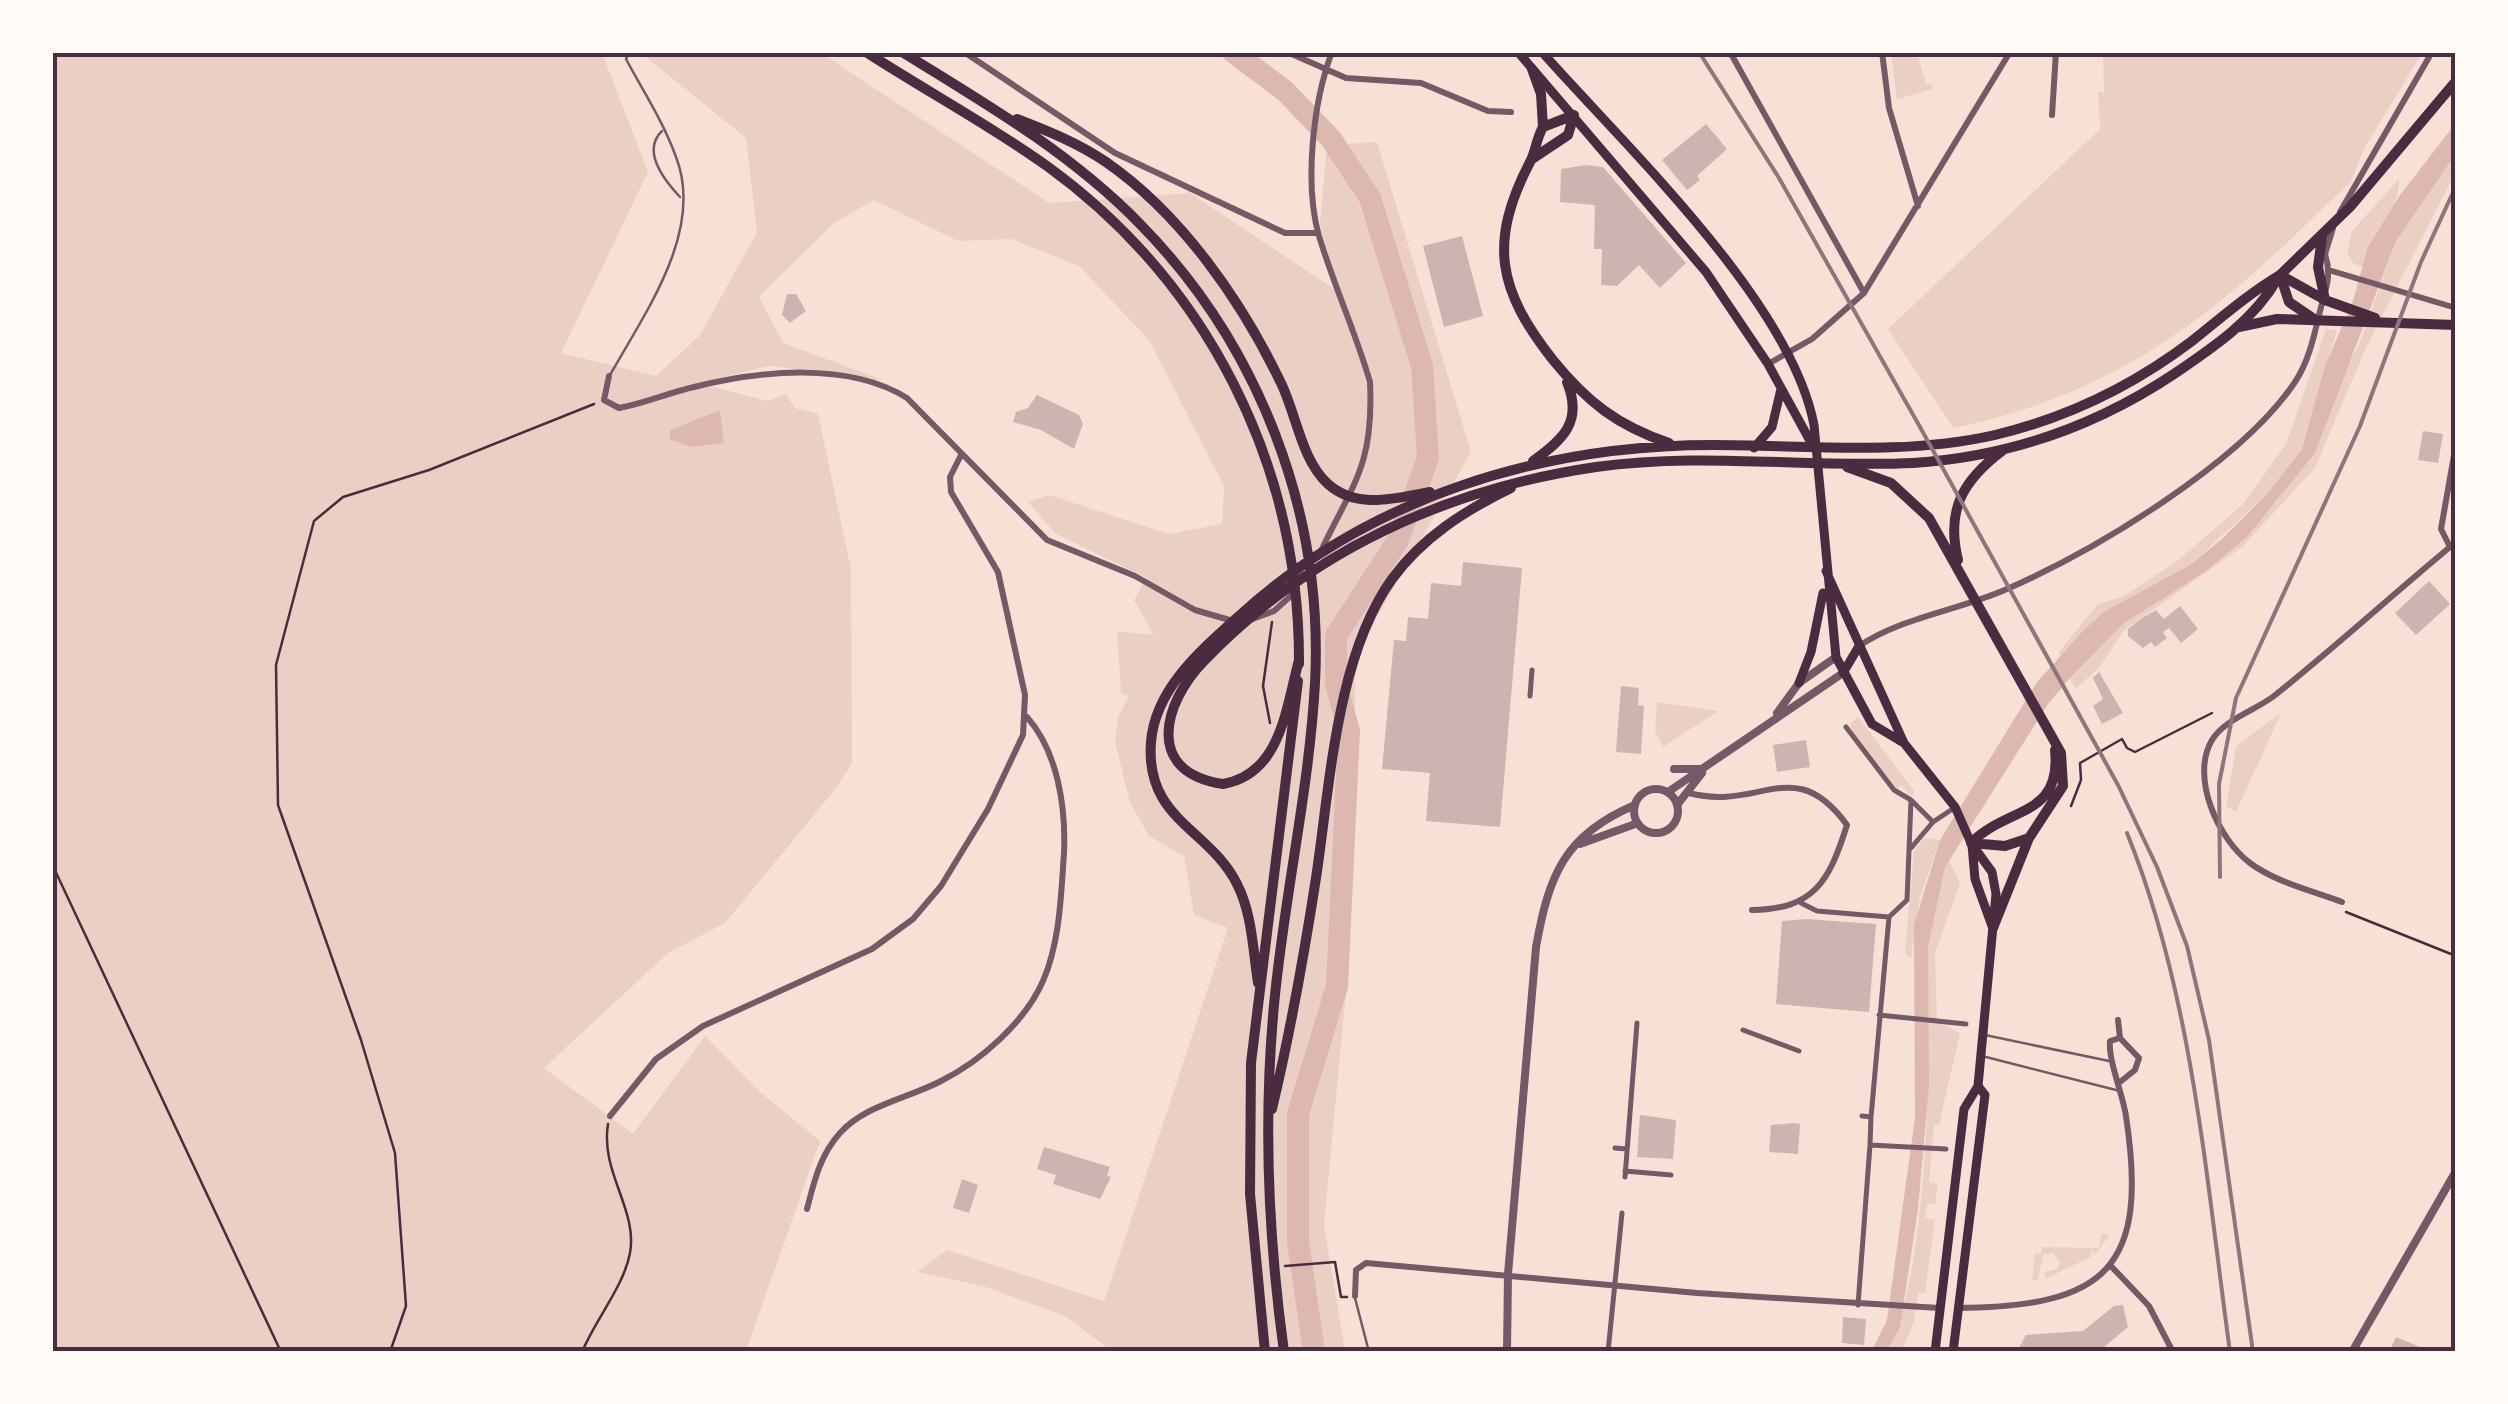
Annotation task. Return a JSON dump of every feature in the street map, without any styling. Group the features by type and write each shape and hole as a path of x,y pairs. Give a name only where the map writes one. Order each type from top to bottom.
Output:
{"main road":[{"path":"866,52 1049,168 1129,236 1180,295 1215,346 1237,387 1272,474 1291,566 1299,660 1291,754 1258,983 1251,1063 1250,1194 1265,1352"},
{"path":"902,52 999,112 1096,184 1170,256 1204,298 1248,372 1288,471 1307,551 1316,671 1309,755 1278,959 1267,1135 1271,1247 1284,1352"},
{"path":"1518,52 1681,239 1768,364 1815,450"},
{"path":"1542,52 1710,238 1788,353 1810,398 1836,656 1872,724 1904,744"},
{"path":"1532,68 1543,127 1507,215 1504,266 1522,317 1596,408 1628,429 1675,445"},
{"path":"1258,983 1249,921 1236,882 1216,856 1177,821 1156,786 1150,742 1160,706 1188,672 1251,605 1300,567 1366,526 1451,488 1530,464 1598,452 1675,445 1908,447 1999,434 2080,406 2136,378 2280,275 2322,236 2456,81"},
{"path":"1543,127 1574,115 1587,103"},
{"path":"999,112 1070,140 1106,162 1164,213 1219,280 1270,358 1313,462 1332,487 1352,498 1375,500 1451,488"},
{"path":"1532,160 1563,140 1572,127 1574,115"},
{"path":"2322,236 2318,268 2325,300"},
{"path":"1299,660 1269,754 1258,770 1236,781 1207,781 1187,771 1174,756 1168,740 1170,712 1188,672 1254,613 1352,546 1445,503 1530,479 1676,460 1910,463 2004,450 2094,420 2130,402 2238,327 2263,304 2280,275"},
{"path":"2280,275 2325,300 2382,320"},
{"path":"2280,275 2289,302 2314,319"},
{"path":"2238,327 2276,319 2456,325"},
{"path":"1530,464 1567,435 1573,422 1574,407 1563,372"},
{"path":"1754,449 1772,428 1781,389"},
{"path":"1961,571 1952,529 1956,503 1980,467 2004,450"},
{"path":"1827,462 1876,474 1904,492 1929,518 2065,765 2063,786 2029,838 1993,928"},
{"path":"1267,1135 1288,1040 1342,717 1364,634 1390,582 1423,544 1466,511 1530,479"},
{"path":"1826,571 1904,744 1955,807 1972,844 1992,872 1993,928 1982,1056 1978,1086 1964,1109 1935,1352"},
{"path":"1799,683 1812,652 1826,571"},
{"path":"1836,656 1859,646"},
{"path":"1843,673 1859,646"},
{"path":"1972,844 1996,822 2029,810 2050,791 2056,755 2052,737"},
{"path":"1972,844 2006,846 2029,838"},
{"path":"1972,844 1974,879 1993,928"},
{"path":"1952,1352 1985,1095 1978,1086"},
{"path":"1939,1308 1958,1308"}],"street":[{"path":"964,52 1115,152 1286,233 1318,233"},
{"path":"1287,52 1346,78 1421,82 1488,111 1512,112"},
{"path":"610,376 604,400 619,408 694,387 771,375 863,380 907,398 1047,540 1135,576 1213,617 1240,622 1274,611 1315,562 1358,483 1367,454 1370,382 1318,233 1314,169 1320,87 1332,52"},
{"path":"1730,52 1864,293"},
{"path":"1882,52 1889,108 1918,207"},
{"path":"1768,364 1812,339 1864,293 2010,52"},
{"path":"2052,115 2056,52"},
{"path":"1859,646 1888,630 1994,595 2064,561 2194,478 2266,418 2308,358 2332,271 2325,248 2345,200 2432,52"},
{"path":"2332,271 2354,281 2456,308"},
{"path":"2342,902 2251,864 2227,836 2204,783 2209,747 2223,728 2272,698 2453,548 2442,529 2456,444"},
{"path":"807,1209 824,1156 841,1131 903,1096 943,1080 998,1040 1042,982 1058,926 1064,820 1046,745 1027,717 1006,594 998,572 951,492 950,476 961,455"},
{"path":"1775,716 1799,683 1836,656"},
{"path":"1530,696 1532,670"},
{"path":"1507,1352 1508,1274 1536,947 1545,895 1592,826 1635,805 1645,792 1668,792 1843,673"},
{"path":"610,1116 656,1059 703,1026 872,949 913,919 941,886 974,835 1000,787 1027,717"},
{"path":"1846,727 1894,790 1912,800 1933,822"},
{"path":"1674,769 1704,769"},
{"path":"1635,805 1638,822 1650,832 1666,830 1677,818 1678,805 1704,769"},
{"path":"1689,793 1717,800 1786,786 1808,788 1828,800 1846,825 1834,864 1801,904 1786,909 1752,910"},
{"path":"1668,792 1678,805"},
{"path":"1858,1305 1889,916 1907,900 1912,800"},
{"path":"1910,850 1933,822 1955,807"},
{"path":"1576,846 1616,827 1638,822"},
{"path":"1801,904 1818,911 1889,916"},
{"path":"1879,1015 1966,1024"},
{"path":"2118,1020 2120,1038 2139,1058 2135,1070 2120,1082"},
{"path":"1637,1024 1625,1174 1671,1175"},
{"path":"1743,1030 1799,1051"},
{"path":"1958,1308 2051,1302 2084,1288 2110,1265 2121,1249 2132,1211 2134,1178 2110,1042 2120,1038"},
{"path":"1631,1100 1641,1100"},
{"path":"1862,1116 1871,1117"},
{"path":"1870,1144 1946,1150"},
{"path":"1615,1148 1627,1148"},
{"path":"2352,1352 2456,1171"},
{"path":"1608,1352 1622,1213"},
{"path":"1854,1219 1864,1220"},
{"path":"1354,1296 1356,1270 1366,1264 1858,1305 1939,1308"},
{"path":"2110,1265 2149,1306 2173,1352"}],"lane":[{"path":"610,376 658,290 672,254 682,198 677,159 626,59 629,52"},
{"path":"663,130 656,137 657,168 682,198"},
{"path":"1984,1035 2112,1062"},
{"path":"1982,1056 2121,1092"},
{"path":"1354,1296 1369,1352"}],"path":[{"path":"390,1352 406,1306 395,1153 361,1040 278,805 276,665 314,522 344,497 429,470 604,400"},
{"path":"2071,806 2081,780 2080,764 2122,739 2126,748 2135,752 2212,713"},
{"path":"52,864 281,1352"},
{"path":"2342,902 2346,912 2456,956"},
{"path":"582,1352 630,1251 626,1214 607,1155 610,1116"},
{"path":"1292,1267 1334,1262 1341,1297 1354,1296"}],"shaded area":[{"path":"52,53 602,53 648,172 561,353 656,376 700,335 757,232 746,138 641,53 821,53 1049,203 1190,193 1334,289 1320,223 1327,145 1377,142 1471,452 1356,654 1348,971 1324,1225 1345,1351 1112,1351 1065,1316 983,1286 917,1272 947,1250 1104,1301 1228,928 1194,915 1184,856 1149,836 1130,803 1115,742 1118,717 1129,696 1121,693 1117,631 1154,635 1134,600 1147,578 1056,534 1028,502 1049,495 1169,534 1222,524 1224,486 1149,340 1079,266 1011,239 958,241 874,200 834,223 759,297 783,343 883,380 769,366 699,383 768,401 786,394 795,408 818,414 851,569 852,763 837,787 725,923 668,953 544,1068 633,1134 705,1036 760,1092 820,1141 746,1351 53,1351"},
{"path":"1891,53 1917,53 1926,84 1931,83 1932,89 1897,99"},
{"path":"2103,53 2422,53 2364,149 2352,180 2217,303 2125,366 2073,391 2017,412 1953,428 1888,329 2100,129 2098,91 2104,93"},
{"path":"2455,124 2455,155 2396,241 2315,453 2247,537 2206,571 2123,624 2070,678 2048,704 1945,867 1928,947 1929,1085 1918,1209 1900,1327 1887,1351 1871,1352 1887,1320 1915,1118 1914,925 1940,840 2037,682 2084,630 2105,611 2190,565 2222,539 2267,494 2302,449 2325,366 2353,301 2368,247 2400,195"},
{"path":"2455,155 2455,173 2365,350 2315,468 2242,547 2124,630 2099,668 2075,689 2070,678 2123,624 2206,571 2278,500 2360,342 2396,241"},
{"path":"2399,179 2396,200 2364,267 2354,264 2347,253 2352,231"},
{"path":"2326,329 2337,330 2302,449 2267,494 2190,565 2105,611 2062,659 2059,652 2098,604 2124,596 2176,562 2243,504 2286,444"},
{"path":"720,410 724,443 690,447 670,439 670,430"},
{"path":"1657,702 1718,711 1663,747 1655,731"},
{"path":"2281,713 2236,812 2226,806 2236,746"},
{"path":"1858,717 1915,792 1910,796 1901,785 1897,789 1853,734 1850,724"},
{"path":"1925,838 1940,840 1920,897 1911,958 1905,953 1914,851"},
{"path":"1949,860 1960,883 1935,953 1937,1021 1960,1033 1939,1125 1934,1125 1929,1182 1938,1185 1935,1204 1927,1204 1925,1218 1935,1220 1925,1293 1918,1293 1914,1322 1901,1351 1887,1352 1899,1323 1916,1245 1927,1113 1929,925 1939,880"},
{"path":"2101,1234 2110,1235 2094,1256 2092,1249 2091,1257 2045,1279 2045,1272 2057,1269 2060,1262 2053,1253 2043,1255 2038,1280 2032,1281 2035,1253 2041,1254 2042,1247 2099,1248"},
{"path":"1310,1272 1320,1351 1304,1351 1298,1314 1300,1277"}],"building":[{"path":"1706,124 1727,149 1687,190 1662,160"},
{"path":"1603,167 1686,263 1660,288 1639,265 1617,286 1601,285 1602,249 1594,249 1595,205 1560,202 1561,169"},
{"path":"1462,236 1483,316 1444,327 1423,246"},
{"path":"787,294 796,294 806,311 790,323 782,315"},
{"path":"1037,395 1079,415 1083,424 1074,449 1041,430 1013,422 1016,412 1028,408"},
{"path":"2423,431 2443,434 2438,463 2418,460"},
{"path":"1463,562 1522,568 1500,827 1426,821 1430,773 1382,769 1394,640 1406,641 1408,617 1428,619 1431,583 1461,586"},
{"path":"2429,581 2450,604 2416,635 2395,613"},
{"path":"2180,606 2198,629 2181,643 2169,628 2163,632 2167,638 2155,647 2151,642 2143,648 2128,636 2128,629 2142,618 2156,610 2164,619"},
{"path":"2099,672 2123,713 2102,724 2093,706 2103,699 2093,678"},
{"path":"1621,686 1639,688 1638,705 1644,706 1641,754 1616,752"},
{"path":"1806,740 1810,767 1777,772 1773,745"},
{"path":"1782,921 1876,924 1869,1012 1776,1004"},
{"path":"1640,1115 1676,1120 1673,1159 1637,1157"},
{"path":"1800,1124 1798,1154 1769,1152 1771,1125"},
{"path":"1044,1147 1110,1167 1107,1176 1111,1177 1100,1199 1053,1184 1056,1175 1037,1169"},
{"path":"962,1179 978,1185 969,1213 953,1208"},
{"path":"2123,1305 2128,1327 2098,1352 2022,1352 2019,1348 2026,1335 2083,1331 2114,1306"},
{"path":"1843,1317 1866,1319 1864,1345 1842,1343"},
{"path":"2396,1337 2420,1347 2418,1352 2389,1352"}],"waterway":[{"path":"1233,52 1285,91 1331,139 1370,198 1422,366 1428,458 1398,540 1336,636 1336,684 1349,731 1337,986 1298,1114 1298,1241 1314,1352"}],"railway":[{"path":"1699,52 1779,178 1920,427 2118,785 2157,867 2187,946 2209,1040 2253,1352"},
{"path":"2220,877 2219,784 2236,698 2360,426 2421,262 2456,186"},
{"path":"2127,833 2168,959 2182,1023 2230,1352"}]}
